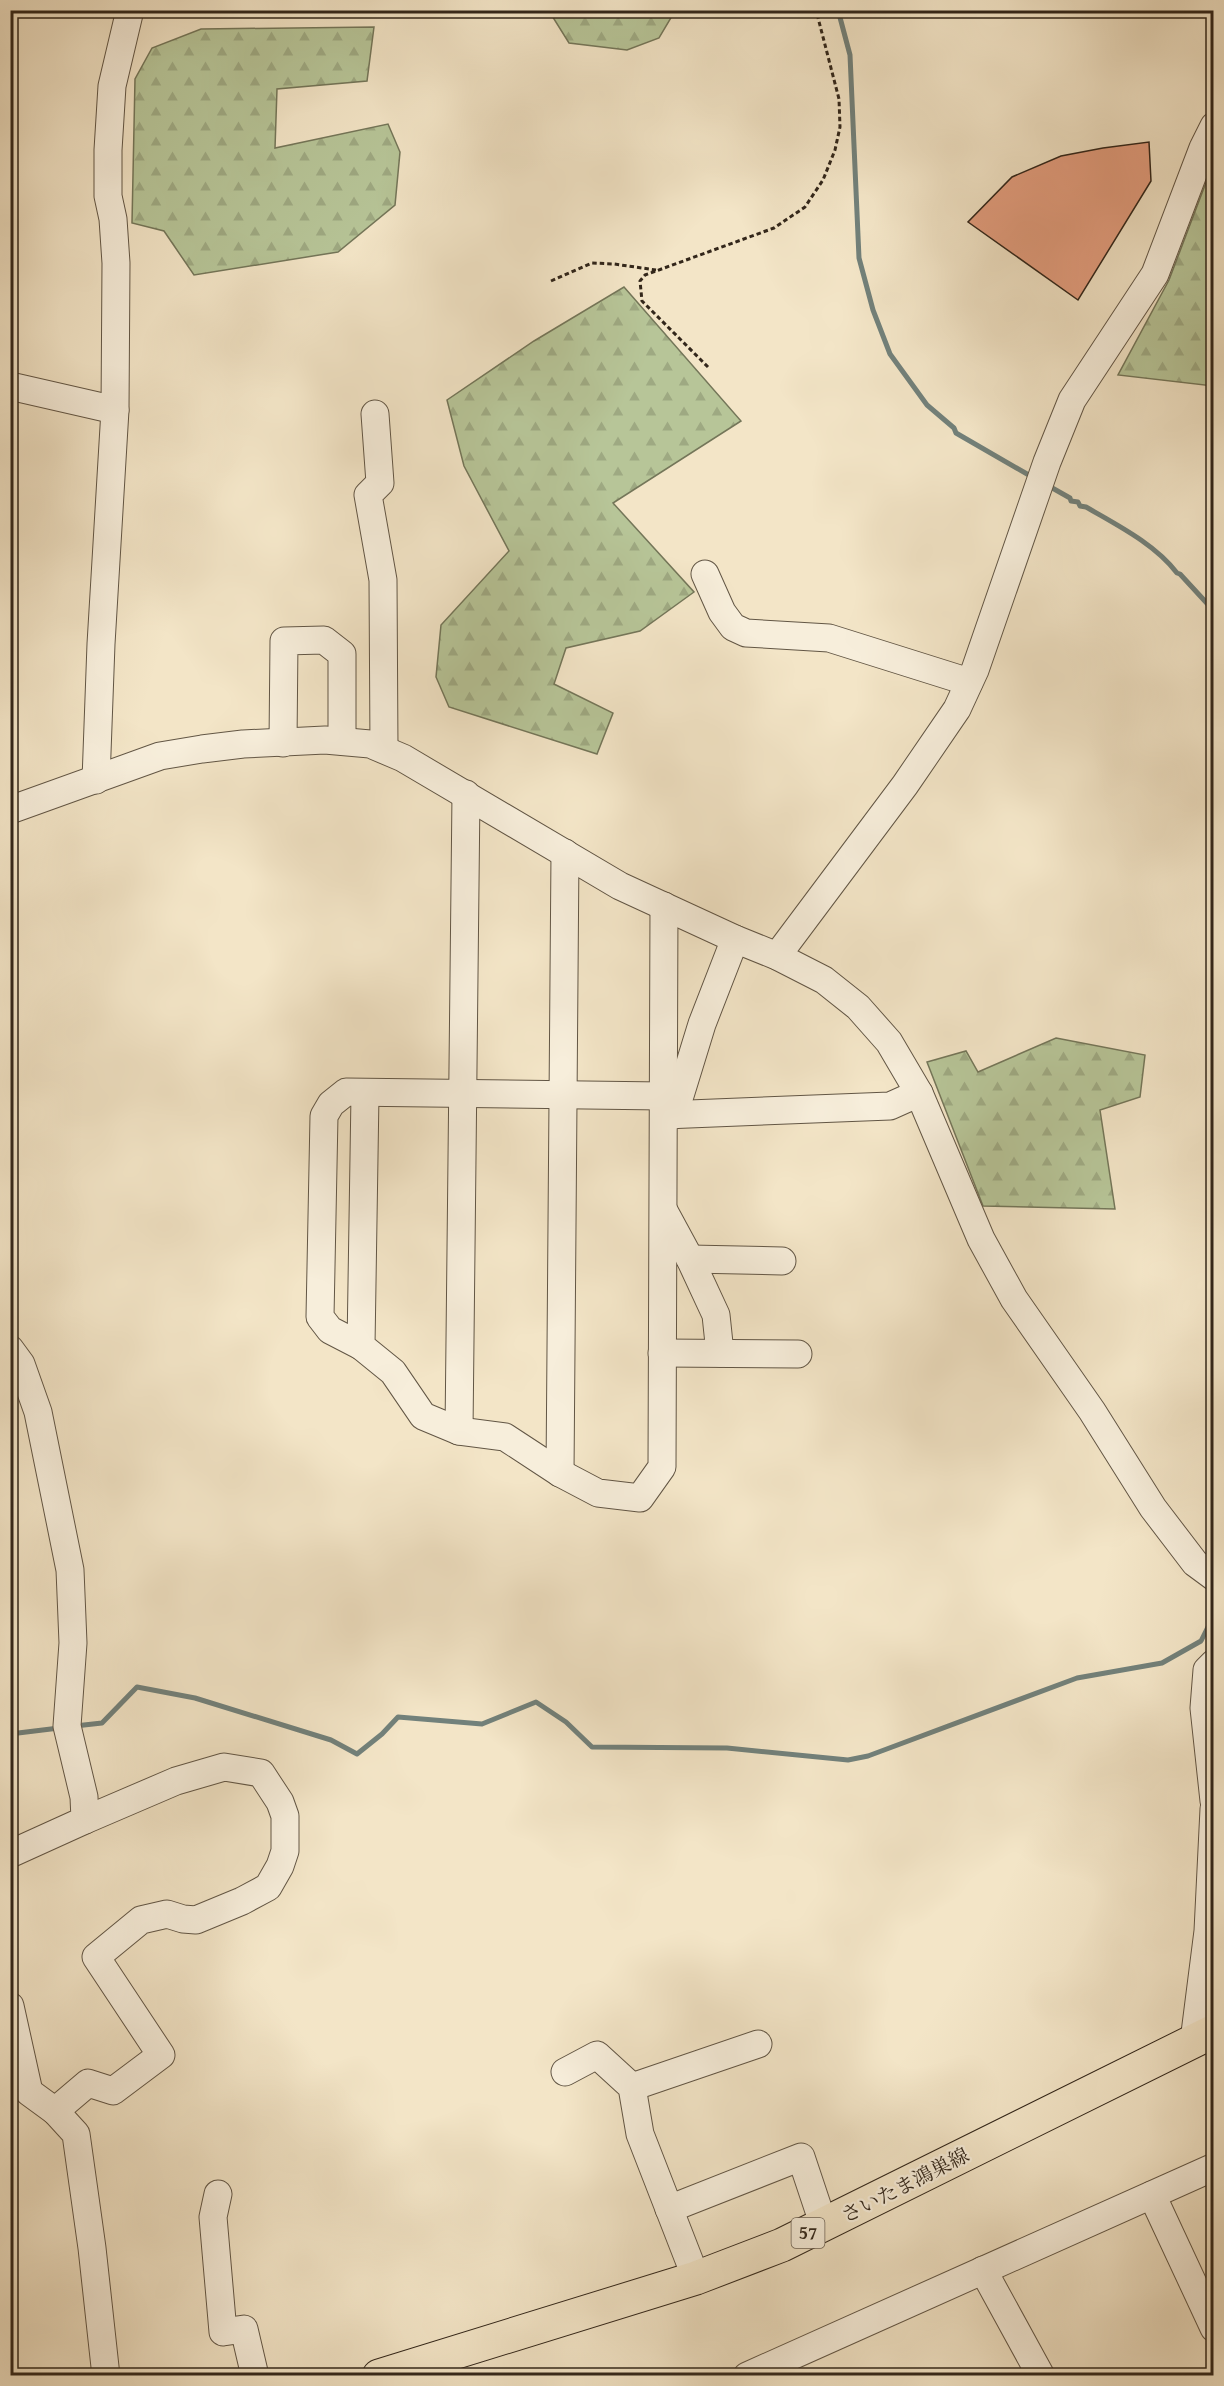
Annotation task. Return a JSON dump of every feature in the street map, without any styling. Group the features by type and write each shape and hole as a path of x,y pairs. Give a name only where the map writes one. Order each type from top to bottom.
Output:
{"main road":[{"name":"さいたま鴻巣線","path":"379,2376 421,2370 740,2262 824,2226 1204,2036"}],"street":[{"path":"96,780 101,644 115,410 116,263 113,219 108,196 108,150 112,86 130,10"},
{"path":"777,956 905,785 957,709 969,682 1047,462 1072,400 1155,274 1203,148 1214,126"},
{"path":"10,387 115,410"},
{"path":"375,414 380,483 368,495 383,580 384,749"},
{"path":"705,574 722,612 733,627 746,633 829,638 969,682"},
{"path":"283,743 284,641 324,640 342,654 342,741"},
{"path":"10,810 160,756 222,747 283,743 342,741 370,744 403,758 620,886 777,956 824,980 858,1007 890,1042 920,1093 981,1239 1014,1299 1092,1411 1153,1508 1195,1563 1214,1577"},
{"path":"459,1431 466,794"},
{"path":"560,1473 565,853"},
{"path":"664,906 667,1109 663,1211 662,1467 640,1498 598,1493 560,1473 505,1437 459,1431 423,1416 393,1372 361,1346 330,1330 320,1317 324,1116 331,1104 346,1092 365,1094 562,1094 667,1109 890,1106 920,1093"},
{"path":"667,1109 735,939"},
{"path":"361,1346 365,1094"},
{"path":"663,1211 690,1258 716,1315 720,1353"},
{"path":"690,1258 782,1261"},
{"path":"10,1349 21,1364 38,1412 67,1553 72,1643 67,1726 84,1797 85,1820"},
{"path":"662,1353 798,1354"},
{"path":"1214,1663 1207,1670 1204,1708 1214,1801"},
{"path":"10,1854 176,1782 224,1767 261,1773 285,1816 285,1851 280,1866 268,1887 242,1901 196,1920 167,1914 141,1920 96,1957 161,2055 113,2091 88,2083 55,2111"},
{"path":"1204,2036 1214,1809"},
{"path":"10,2006 29,2092 55,2111 76,2134 92,2248 106,2376"},
{"path":"632,2088 758,2044"},
{"path":"565,2072 597,2055 632,2088 640,2134 696,2278"},
{"path":"669,2209 801,2157 824,2226"},
{"path":"747,2376 1214,2167"},
{"path":"218,2194 213,2217 223,2332 244,2329 255,2376"},
{"path":"1152,2195 1214,2328"},
{"path":"983,2270 1041,2376"}],"path":[{"path":"708,367 642,301 640,281 645,275 774,228 805,207 823,180 835,150 840,127 837,89 816,10"},
{"path":"551,281 592,263 658,271"}],"green space":[{"path":"549,11 675,11 659,38 627,50 569,43"},
{"path":"374,27 367,81 277,89 275,148 388,124 400,152 395,205 338,252 194,275 164,231 132,223 135,79 152,48 201,29"},
{"path":"1213,164 1213,386 1118,375 1169,280"},
{"path":"624,287 741,421 613,503 694,592 640,631 566,648 554,684 613,713 597,754 449,707 436,677 441,625 509,551 464,466 447,400 534,341"},
{"path":"1056,1038 1145,1055 1140,1097 1100,1110 1115,1209 983,1206 927,1062 966,1051 978,1072"}],"building":[{"path":"1149,142 1151,181 1078,300 968,222 1012,177 1061,156"}],"waterway":[{"path":"838,10 850,55 859,258 873,310 890,354 927,405 954,428 956,433 1034,478"},
{"path":"1047,485 1147,544 1180,574 1214,611"},
{"path":"75,1726 102,1723 137,1687 195,1698 331,1740 357,1754 382,1734 398,1717 482,1724 536,1702 566,1722 592,1747 727,1748 848,1760 868,1756 1077,1678 1162,1663 1201,1641 1214,1615"},
{"path":"10,1734 59,1728"}]}
